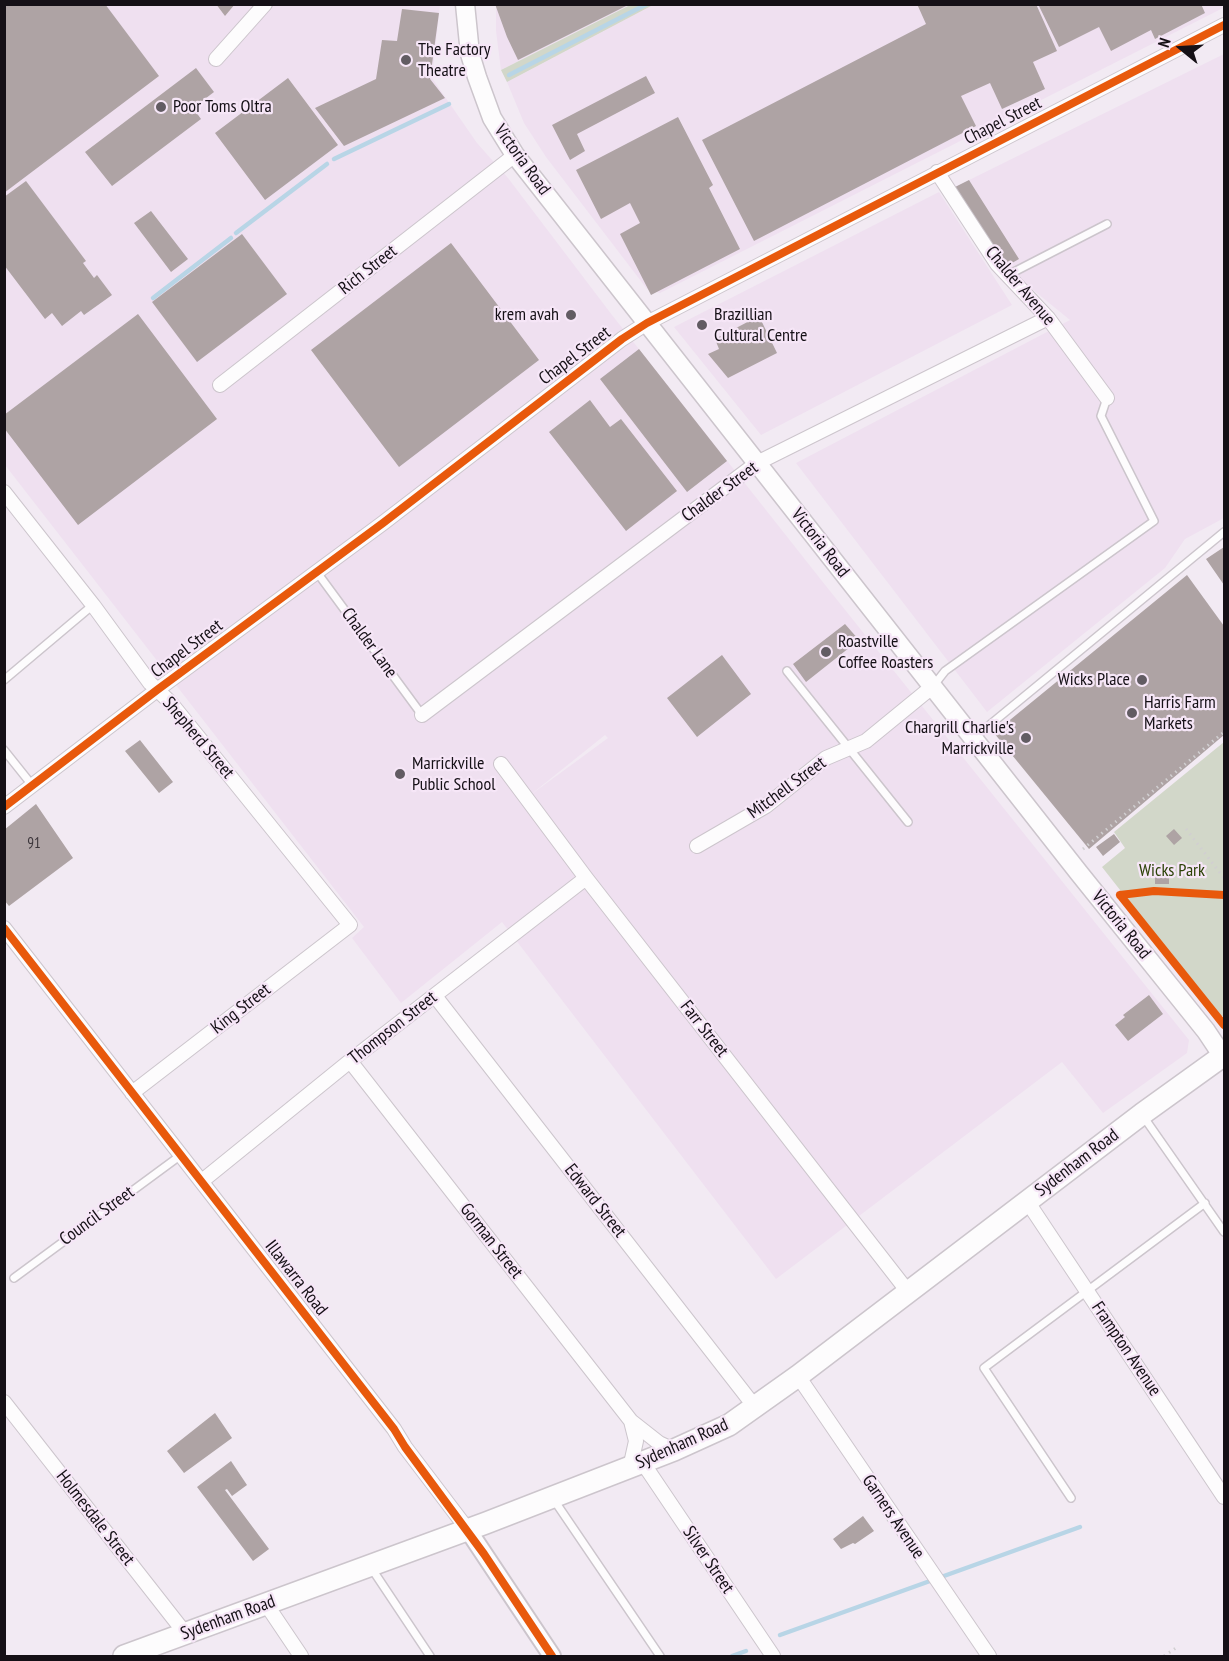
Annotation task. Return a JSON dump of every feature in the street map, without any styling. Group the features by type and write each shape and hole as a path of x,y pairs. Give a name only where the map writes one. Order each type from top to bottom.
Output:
{"main road":[{"name":"Victoria Road","path":"465,4 470,54 477,78 492,118 515,155 1224,1056"},
{"name":"Sydenham Road","path":"124,1656 552,1498 674,1450 729,1425 909,1293 1142,1114 1224,1056"}],"street":[{"path":"216,59 265,4"},
{"name":"Chapel Street","path":"4,807 647,322 1224,25"},
{"name":"Rich Street","path":"220,385 515,155"},
{"name":"Chalder Avenue","path":"937,172 997,264 1048,318 1107,398"},
{"name":"Chalder Street","path":"422,715 757,464 1048,318"},
{"name":"Shepherd Street","path":"4,492 93,605 150,683 170,702 350,925"},
{"name":"Mitchell Street","path":"697,846 766,806 826,758 866,741 932,687"},
{"name":"Farr Street","path":"501,764 586,878 909,1293"},
{"name":"Thompson Street","path":"202,1181 350,1061 586,878"},
{"name":"King Street","path":"132,1093 350,925"},
{"name":"Illawarra Road","path":"4,928 394,1429 405,1448 468,1530 552,1656"},
{"name":"Edward Street","path":"435,996 755,1407"},
{"name":"Gorman Street","path":"350,1061 631,1421 659,1443 674,1450"},
{"name":"Frampton Avenue","path":"1027,1201 1224,1497"},
{"name":"Garners Avenue","path":"798,1376 989,1656"},
{"name":"Holmesdale Street","path":"4,1402 185,1633"},
{"path":"631,1421 636,1441 636,1465"},
{"name":"Silver Street","path":"636,1465 773,1656"},
{"path":"266,1604 301,1656"}],"lane":[{"path":"1007,276 1107,224"},
{"path":"932,687 945,671 1154,521 1101,416 1107,398"},
{"path":"973,738 1224,532"},
{"name":"Chalder Lane","path":"316,571 422,715"},
{"path":"4,680 93,605"},
{"path":"787,671 908,822"},
{"path":"4,750 32,785"},
{"path":"1142,1114 1224,1232"},
{"name":"Council Street","path":"14,1278 181,1155"},
{"path":"1071,1498 984,1368 1204,1203"},
{"path":"552,1498 660,1656"},
{"path":"370,1566 430,1656"}],"path":[{"path":"1083,849 1224,732"},
{"path":"1186,829 1224,878"},
{"path":"1127,905 1120,895 1154,891 1224,895"},
{"path":"1164,1656 1179,1646"}],"shaded area":[{"path":"1221,4 1223,8 660,293 647,289 546,157 524,123 507,82 653,5"},
{"path":"5,5 440,5 432,78 477,143 508,178 612,315 822,581 1189,1040 1187,1053 1103,1113 1062,1062 776,1279 502,922 401,1003 352,938 364,927 5,465","holes":["605,735 608,738 529,796"]},
{"path":"496,5 630,5 501,70 496,31"},
{"path":"1224,54 1224,518 1185,539 1165,568 987,712 796,463 1070,320 1005,267 955,187"},
{"path":"939,192 1012,305 761,435 674,327"}],"green space":[{"path":"630,5 653,5 507,82 501,70"},
{"name":"Wicks Park","path":"1224,742 1224,1016 1219,1016 1102,867 1125,848 1114,832"}],"building":[{"path":"4,4 105,4 159,76 4,193"},
{"path":"216,4 235,4 225,16"},
{"path":"495,4 630,4 518,60"},
{"path":"917,4 1036,4 1057,51 1033,62 1045,89 1002,109 990,83 961,96 976,126 754,241 702,140 926,24"},
{"path":"1038,4 1201,4 1205,13 1155,39 1151,30 1111,51 1099,27 1059,47"},
{"name":"The Factory Theatre","path":"402,9 439,13 430,79 445,98 344,146 315,108 376,79 382,40 397,41"},
{"path":"196,68 214,92 193,108 201,119 112,186 85,152"},
{"path":"646,76 655,93 577,134 585,151 570,160 552,125"},
{"path":"288,78 338,145 265,200 215,133"},
{"path":"678,117 713,185 709,188 740,249 651,295 620,234 640,223 630,203 601,219 576,170"},
{"path":"969,180 1019,259 1005,267 955,187"},
{"path":"26,181 86,261 83,263 94,278 97,275 112,295 84,315 81,311 62,326 52,313 45,319 4,265 4,197"},
{"path":"151,211 188,259 171,272 134,223"},
{"path":"242,234 287,294 197,362 152,302"},
{"path":"451,243 539,360 399,467 311,350"},
{"path":"138,314 217,419 78,525 4,428 4,415"},
{"path":"759,316 777,353 728,378 708,354 719,349 715,339"},
{"path":"639,349 727,461 687,492 600,379"},
{"path":"590,400 610,427 621,419 677,491 626,531 549,432"},
{"path":"1224,547 1224,585 1206,559"},
{"name":"Wicks Place","path":"1187,575 1224,626 1224,735 1089,849 994,733"},
{"name":"Roastville Coffee Roasters","path":"845,624 859,640 806,682 793,664"},
{"path":"722,655 751,694 697,737 667,698"},
{"path":"140,740 173,782 159,793 125,751"},
{"path":"36,804 73,858 9,906 4,900 4,830"},
{"path":"1174,829 1182,838 1174,845 1166,836"},
{"path":"1114,834 1120,842 1103,856 1096,847"},
{"path":"1155,873 1169,873 1169,884 1155,884"},
{"path":"1149,995 1163,1014 1128,1041 1115,1025 1125,1017 1123,1015"},
{"path":"215,1413 232,1438 184,1473 167,1451"},
{"path":"231,1461 247,1485 232,1496 227,1489 225,1490 269,1549 253,1561 197,1487"},
{"path":"863,1516 874,1531 855,1544 841,1549 833,1539"}],"waterway":[{"path":"509,75 647,4"},
{"path":"334,159 449,104"},
{"path":"236,233 327,164"},
{"path":"153,298 231,238"},
{"path":"780,1635 1080,1527"},
{"path":"732,1656 746,1651"}],"cycle path":[{"path":"4,807 157,690 383,523 622,339 647,323 1224,25"},
{"path":"1120,895 1154,891 1224,895"},
{"path":"1120,895 1224,1025"},
{"path":"4,928 394,1429 484,1554 552,1656"}],"place":[{"name":"The Factory Theatre","path":"406,60"},
{"name":"Poor Toms Oltra","path":"161,107"},
{"name":"krem avah","path":"571,315"},
{"name":"Brazillian Cultural Centre","path":"702,325"},
{"name":"Roastville Coffee Roasters","path":"826,652"},
{"name":"Wicks Place","path":"1142,680"},
{"name":"Harris Farm Markets","path":"1132,713"},
{"name":"Chargrill Charlie's Marrickville","path":"1026,738"},
{"name":"Marrickville Public School","path":"400,774"}]}
